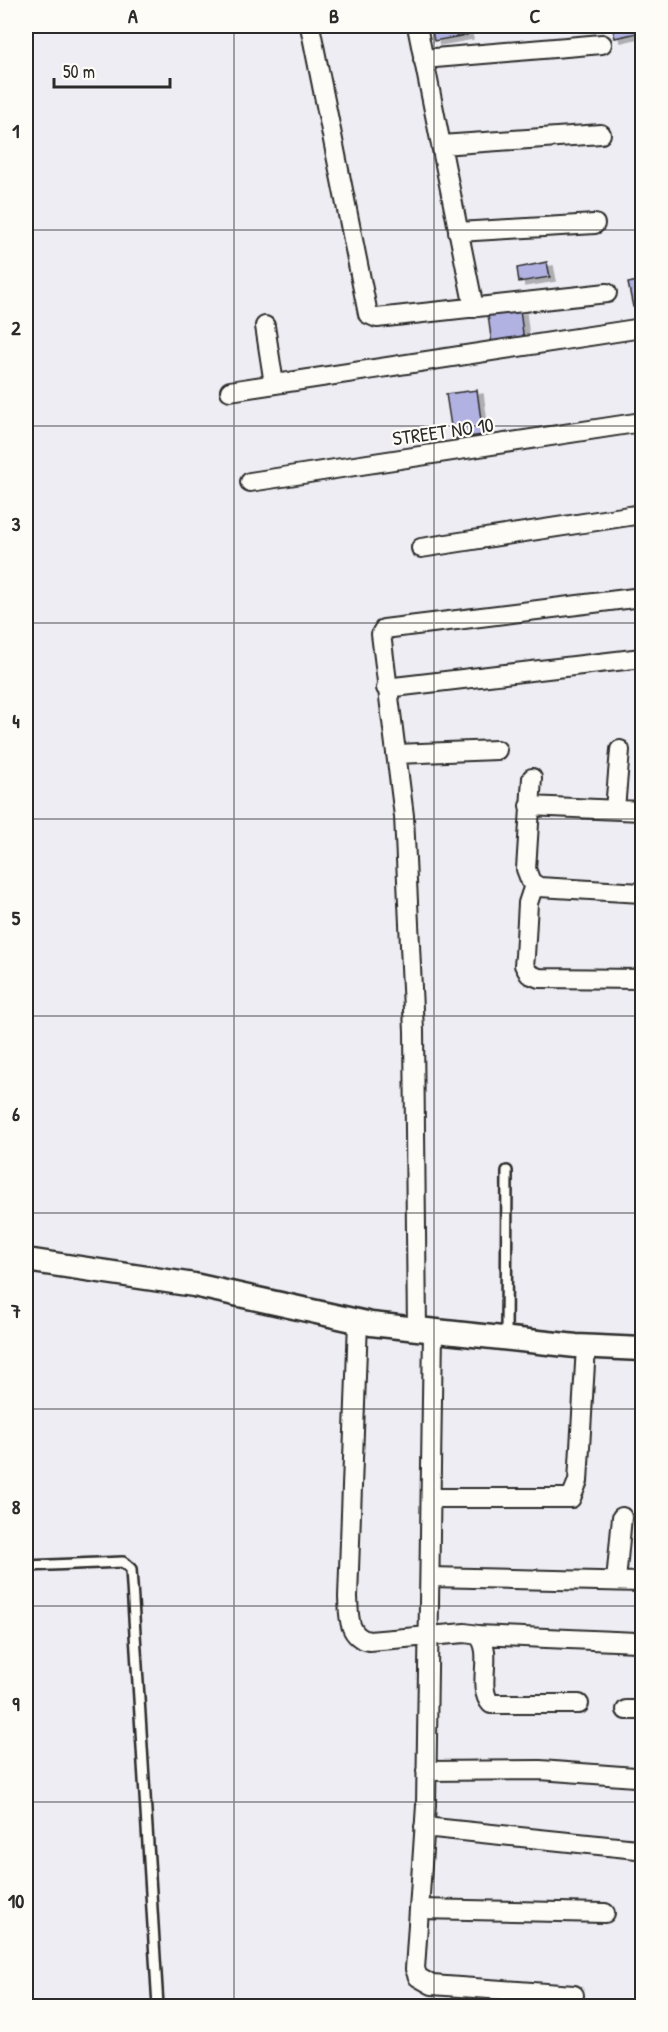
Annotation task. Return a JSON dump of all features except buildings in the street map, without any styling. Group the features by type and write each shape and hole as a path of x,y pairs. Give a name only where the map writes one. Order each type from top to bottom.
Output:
{"street":[{"path":"310,26 368,314 377,318 607,293"},
{"path":"417,26 474,308"},
{"path":"423,58 602,44"},
{"path":"441,145 601,134"},
{"path":"458,232 596,224"},
{"path":"265,326 274,384"},
{"path":"230,391 642,328"},
{"name":"STREET NO 10","path":"250,482 642,422"},
{"path":"421,548 642,514"},
{"path":"574,1995 425,1983 418,1977 415,1969 424,1827 432,1498 404,816 380,640 384,629 642,597"},
{"path":"386,688 642,658"},
{"path":"396,754 497,750"},
{"path":"615,808 620,750"},
{"path":"532,778 526,869 528,878 534,885 642,893"},
{"path":"529,806 615,808 642,811"},
{"path":"534,885 528,903 525,956 529,974 539,978 642,979"},
{"path":"26,1260 194,1285 358,1321 425,1331 586,1347 642,1349"},
{"path":"358,1321 348,1597 352,1629 356,1636 369,1641 472,1633 637,1642"},
{"path":"432,1498 571,1498 578,1481 586,1347"},
{"path":"616,1581 622,1516"},
{"path":"430,1577 642,1582"},
{"path":"478,1635 484,1646 486,1693 491,1704 507,1706 579,1704"},
{"path":"426,1771 540,1770 635,1777"},
{"path":"424,1827 637,1849"},
{"path":"419,1908 605,1913"}],"lane":[{"path":"506,1339 507,1171"},
{"path":"26,1566 123,1562 131,1569 158,2007"}]}
